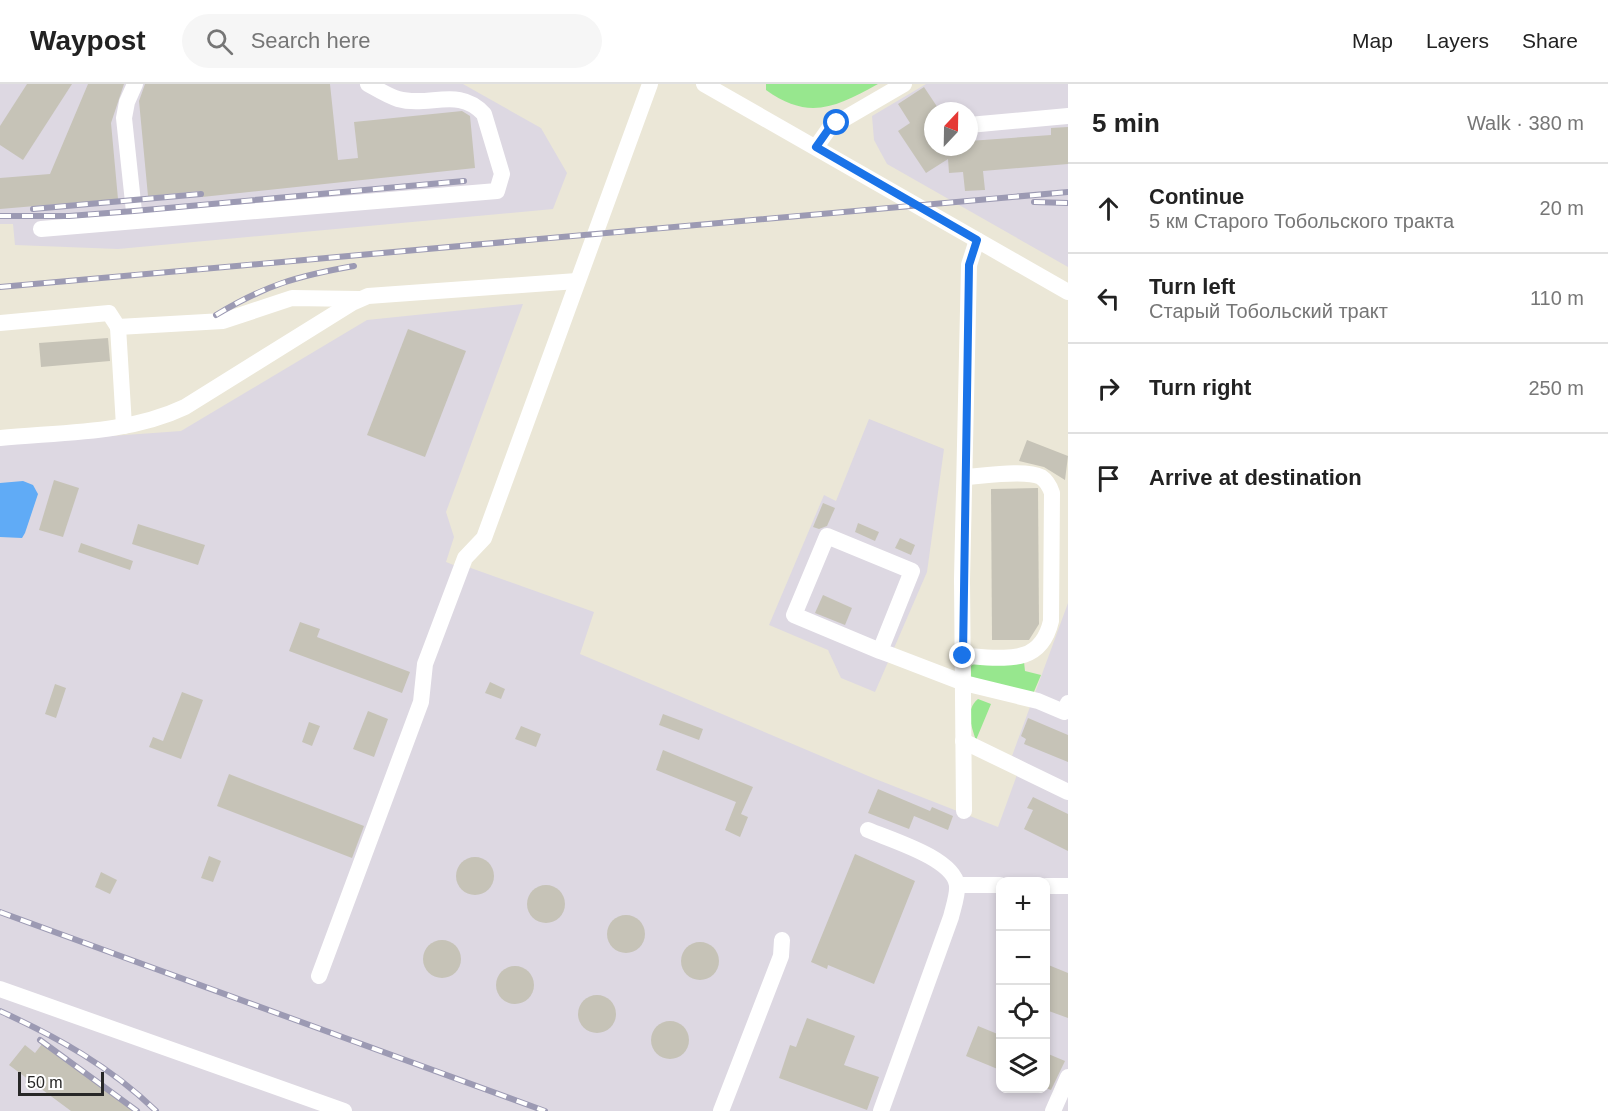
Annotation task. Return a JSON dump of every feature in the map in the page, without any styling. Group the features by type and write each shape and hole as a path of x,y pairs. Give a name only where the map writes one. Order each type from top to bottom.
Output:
{"street":[{"path":"135,84 127,102 124,117 135,221"},
{"path":"41,229 497,191 502,174 484,114 478,107 464,99 455,98 397,99 368,84"},
{"path":"319,976 421,702 425,664 465,558 484,538 650,84"},
{"path":"704,84 1068,292"},
{"path":"816,147 828,130 837,123 904,84"},
{"path":"978,124 1068,116"},
{"path":"964,811 963,656 969,265 977,240"},
{"path":"118,327 223,321 292,298 359,299 377,295 577,281"},
{"path":"0,438 124,426 166,416 185,407 359,299"},
{"path":"0,323 109,313 118,327 124,426"},
{"path":"963,656 1019,658 1035,651 1047,638 1051,621 1052,493 1049,484 1041,477 1027,474 965,477"},
{"path":"880,651 912,571 827,536 794,615 880,651 964,683 1038,701 1065,712 1068,704"},
{"path":"963,741 1068,792"},
{"path":"868,830 939,861 951,873 957,885 951,917 881,1111"},
{"path":"957,885 996,885"},
{"path":"1050,886 1068,886"},
{"path":"721,1111 781,956 782,940"},
{"path":"0,989 344,1111"},
{"path":"1053,1111 1068,1077"}],"shaded area":[{"path":"0,84 463,84 541,128 567,173 553,209 118,249 15,245 13,224 0,224"},
{"path":"926,84 1068,84 1068,267 887,164 874,140 872,116"},
{"path":"523,304 446,512 454,537 446,562 466,570 468,567 594,612 580,654 873,778 998,827 1022,761 1012,756 1068,603 1068,1111 0,1111 0,444 181,431 367,320"},
{"path":"869,419 944,449 927,572 875,692 841,678 828,650 769,625 824,495 836,501"}],"green space":[{"path":"766,84 878,84 835,104 809,108 781,100 766,90"},
{"path":"1024,662 1025,671 1041,675 1033,694 971,677 971,666 975,663"},
{"path":"978,699 991,704 976,740 970,713"}],"water":[{"path":"23,481 33,485 38,494 25,533 22,538 0,537 0,483"}],"building":[{"path":"27,84 72,84 23,160 0,145 0,126"},
{"path":"88,84 124,84 111,123 118,199 0,209 0,178 50,174"},
{"path":"145,84 330,84 338,160 358,158 354,122 462,111 470,116 475,168 202,197 201,191 148,196 139,101"},
{"path":"924,87 934,102 924,102 924,156 978,156 978,140 1051,135 1051,128 1068,127 1068,164 983,171 985,190 965,191 963,172 949,173 948,159 926,173 898,131 910,123 898,104"},
{"path":"408,329 466,351 425,457 367,435"},
{"path":"108,338 110,361 41,367 39,343"},
{"path":"1027,440 1068,456 1065,480 1044,467 1019,461"},
{"path":"54,480 79,488 63,537 39,530"},
{"path":"1038,488 1039,624 1029,640 992,640 991,489"},
{"path":"823,503 835,508 827,526 819,529 813,527"},
{"path":"858,523 879,532 875,541 855,532"},
{"path":"138,524 205,545 198,565 132,544"},
{"path":"900,538 915,545 911,555 895,548"},
{"path":"81,543 133,561 130,570 78,552"},
{"path":"823,595 852,608 845,625 815,613"},
{"path":"300,622 320,629 317,637 410,672 402,693 289,651"},
{"path":"490,682 505,689 501,699 485,693"},
{"path":"55,684 66,688 56,718 45,714"},
{"path":"182,692 203,700 181,759 149,747 153,737 163,741"},
{"path":"368,711 388,719 374,757 353,749"},
{"path":"663,714 703,729 699,740 659,725"},
{"path":"1028,718 1068,735 1068,762 1024,744 1026,739 1021,736"},
{"path":"309,722 320,726 312,746 302,742"},
{"path":"521,726 541,734 536,747 515,739"},
{"path":"663,750 753,787 741,814 748,817 740,837 725,830 736,802 656,770"},
{"path":"229,774 364,826 352,858 217,806"},
{"path":"878,789 930,811 932,807 953,816 948,830 914,816 909,829 868,813"},
{"path":"1033,797 1068,814 1068,851 1024,829 1033,810 1027,808"},
{"path":"855,854 915,881 874,984 828,965 827,969 811,962"},
{"path":"209,856 221,861 213,882 201,878"},
{"path":"475,857 488,863 494,876 488,889 475,895 462,889 456,876 462,863"},
{"path":"101,872 117,880 110,894 95,887"},
{"path":"546,885 553,886 559,891 564,897 564,911 559,917 553,922 546,923 539,922 533,917 528,911 527,904 528,897 533,891 539,886"},
{"path":"626,915 639,921 645,934 639,947 626,953 613,947 607,934 613,921"},
{"path":"442,940 449,941 455,946 460,952 460,966 455,972 449,977 442,978 435,977 429,972 424,966 423,959 424,952 429,946 435,941"},
{"path":"700,942 707,943 713,948 718,954 718,968 713,974 707,979 700,980 693,979 687,974 682,968 681,961 682,954 687,948 693,943"},
{"path":"515,966 522,967 528,972 533,978 533,992 528,998 522,1003 515,1004 508,1003 502,998 497,992 496,985 497,978 502,972 508,967"},
{"path":"1050,966 1068,973 1068,1018 1050,1011"},
{"path":"597,995 604,996 610,1001 615,1007 615,1021 610,1027 604,1032 597,1033 590,1032 584,1027 579,1021 578,1014 579,1007 584,1001 590,996"},
{"path":"807,1018 855,1036 844,1065 879,1077 867,1110 779,1078 790,1045 796,1047"},
{"path":"670,1021 677,1022 683,1027 688,1033 688,1047 683,1053 677,1058 670,1059 663,1058 657,1053 652,1047 651,1040 652,1033 657,1027 663,1022"},
{"path":"978,1026 996,1033 996,1068 966,1056"},
{"path":"42,1044 135,1111 71,1111 9,1065 25,1045 35,1053"},
{"path":"1050,1055 1065,1061 1050,1090"}],"railway":[{"path":"0,216 69,216 464,181"},
{"path":"0,287 1068,192"},
{"path":"33,209 201,194"},
{"path":"1034,202 1068,203"},
{"path":"216,315 251,296 282,283 354,266"},
{"path":"0,912 545,1111"},
{"path":"0,1011 82,1054 121,1080 156,1111"},
{"path":"40,1040 137,1111"}],"route":[{"path":"837,123 828,130 816,147 977,240 970,254 969,265 962,580 963,656"}]}
